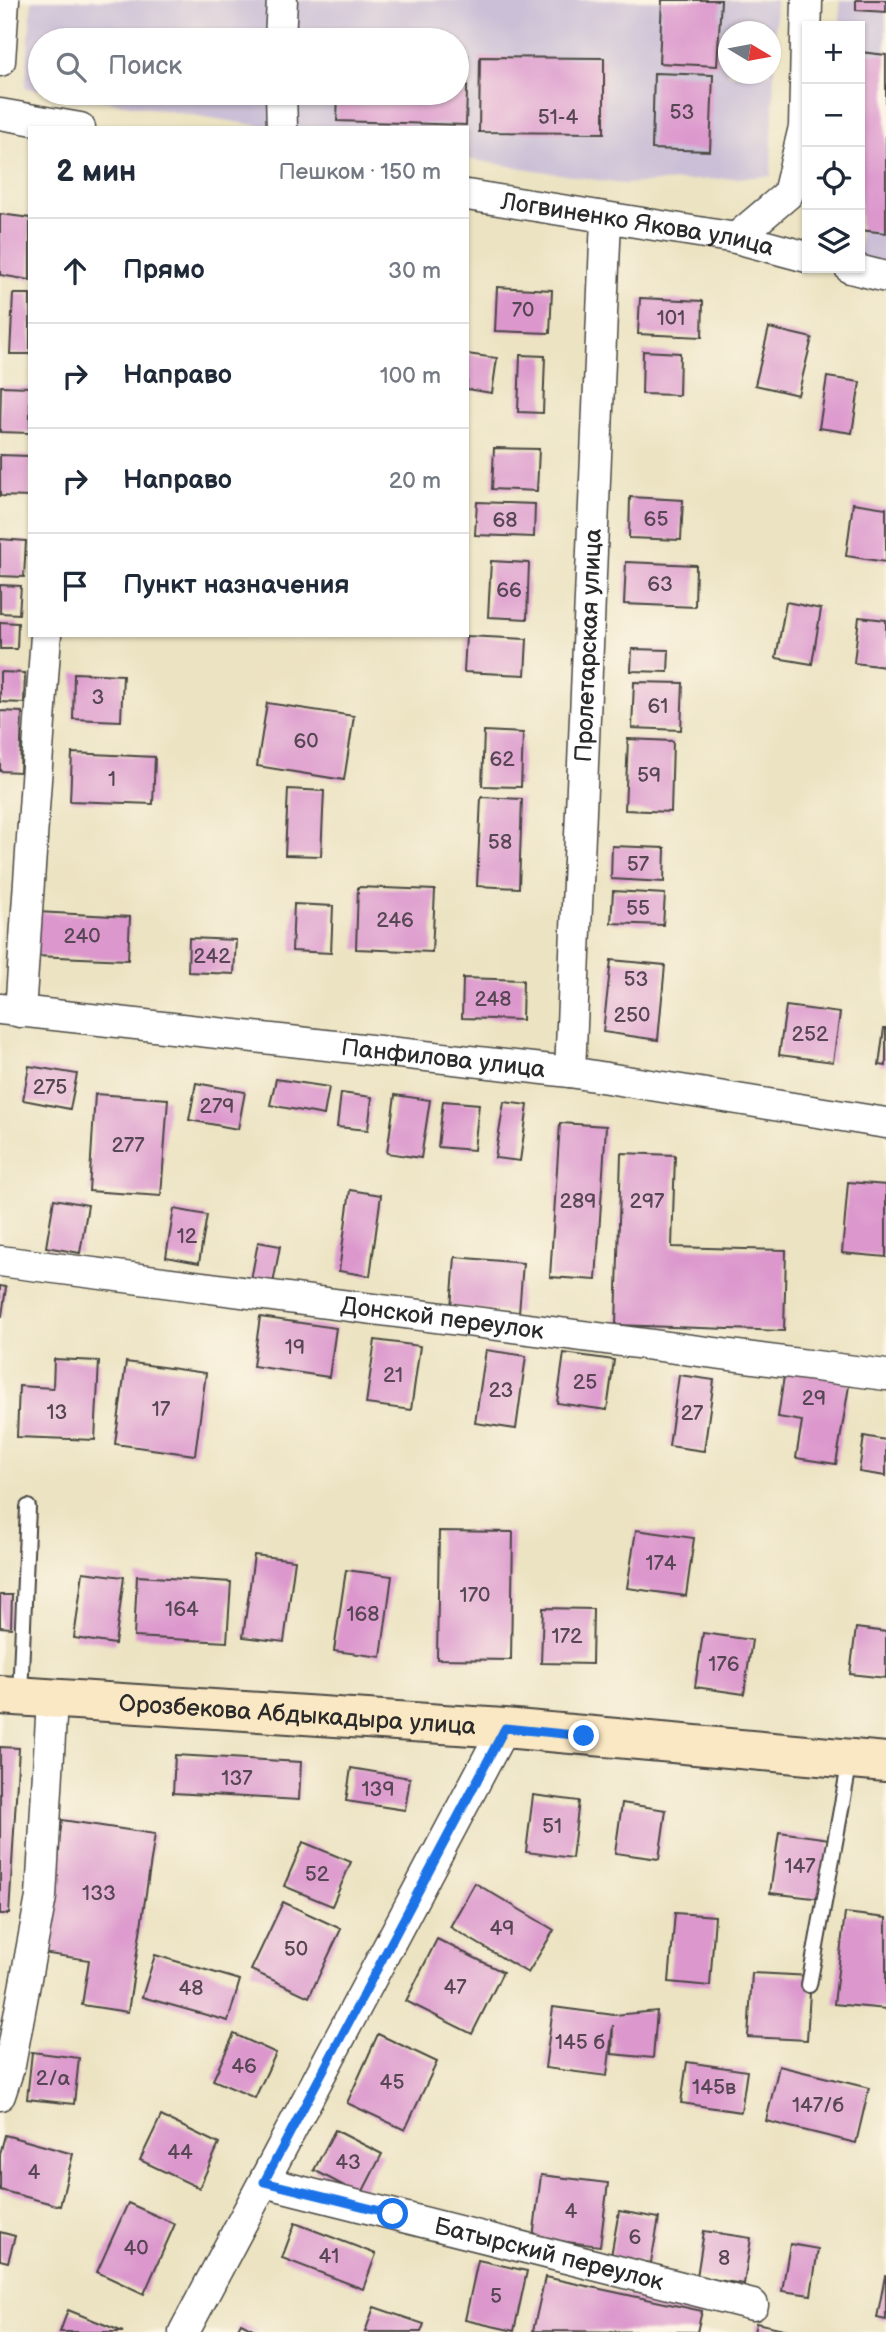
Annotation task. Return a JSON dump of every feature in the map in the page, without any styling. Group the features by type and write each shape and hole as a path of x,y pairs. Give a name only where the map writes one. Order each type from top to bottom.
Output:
{"street":[{"path":"0,61 4,0"},
{"path":"280,28 282,0"},
{"path":"736,238 788,194 804,127 807,0"},
{"path":"281,105 282,126"},
{"path":"0,114 68,126"},
{"name":"Логвиненко Якова улица","path":"469,195 736,238 802,256"},
{"name":"Пролетарская улица","path":"570,1072 606,219"},
{"path":"865,272 886,277"},
{"path":"10,1010 46,637"},
{"name":"Панфилова улица","path":"10,1010 570,1072 886,1123"},
{"name":"Донской переулок","path":"0,1261 886,1375"},
{"path":"0,2095 41,1897 24,1697"},
{"name":"Орозбекова Абдыкадыра улица","path":"24,1697 505,1728 868,1761"},
{"path":"184,2332 505,1728"},
{"name":"Батырский переулок","path":"264,2182 753,2305"}],"lane":[{"path":"24,1697 28,1507"},
{"path":"809,1985 868,1761"}],"shaded area":[{"path":"32,0 776,0 775,21 718,21 718,84 774,84 771,176 622,184 469,159 469,126 261,126 130,105 469,105 469,28 30,28"},
{"path":"840,0 886,0 886,264 865,260 865,21 840,21"},
{"path":"28,50 28,88 25,88"}],"building":[{"path":"662,0 721,0 717,66 659,63"},
{"path":"856,0 886,0 886,12 856,10"},
{"path":"865,53 886,55 886,233 865,231"},
{"path":"480,57 604,58 604,133 479,132"},
{"path":"654,73 713,75 710,151 652,149"},
{"path":"338,105 467,105 466,125 337,121"},
{"path":"0,214 28,218 28,280 0,275"},
{"path":"497,287 552,290 550,333 495,331"},
{"path":"13,294 28,294 28,354 10,354"},
{"path":"640,298 703,301 702,337 638,334"},
{"path":"769,328 812,338 798,395 755,385"},
{"path":"643,351 680,353 679,395 642,394"},
{"path":"469,354 497,358 492,393 469,389"},
{"path":"520,355 545,356 543,413 518,412"},
{"path":"827,377 860,382 852,433 819,428"},
{"path":"1,386 28,387 28,433 0,432"},
{"path":"494,448 539,449 537,491 492,489"},
{"path":"0,455 28,456 28,497 0,496"},
{"path":"630,497 683,500 681,540 629,538"},
{"path":"477,502 535,504 534,537 475,535"},
{"path":"853,503 886,508 886,562 846,556"},
{"path":"0,539 26,541 24,577 0,576"},
{"path":"491,561 529,563 527,619 488,617"},
{"path":"626,562 696,565 695,607 624,604"},
{"path":"0,585 21,586 19,614 0,613"},
{"path":"786,602 821,609 812,664 776,658"},
{"path":"859,617 886,620 886,667 854,663"},
{"path":"0,622 18,623 17,649 0,649"},
{"path":"466,637 527,639 525,675 464,672"},
{"path":"632,649 669,650 668,672 631,671"},
{"path":"0,672 25,673 24,703 0,702"},
{"path":"74,673 123,675 121,721 73,719"},
{"path":"634,682 683,683 681,730 632,728"},
{"path":"267,703 354,716 344,780 257,766"},
{"path":"0,711 22,712 20,772 0,771"},
{"path":"484,731 523,733 521,787 482,786"},
{"path":"628,739 673,741 671,812 625,810"},
{"path":"72,753 155,757 153,804 70,801"},
{"path":"288,789 324,791 321,856 285,855"},
{"path":"481,797 522,799 519,888 477,886"},
{"path":"612,846 665,848 664,882 611,879"},
{"path":"358,887 435,890 432,952 356,949"},
{"path":"613,891 665,894 663,925 611,923"},
{"path":"294,904 333,906 331,953 292,951"},
{"path":"37,912 130,917 128,960 35,956"},
{"path":"189,938 236,940 234,974 188,972"},
{"path":"611,960 665,965 658,1040 603,1032"},
{"path":"463,978 523,980 522,1020 462,1018"},
{"path":"786,1006 840,1013 833,1062 779,1055"},
{"path":"886,1028 886,1066 879,1065"},
{"path":"29,1066 77,1074 70,1109 23,1100"},
{"path":"276,1079 329,1087 324,1115 270,1105"},
{"path":"196,1083 245,1092 238,1129 189,1120"},
{"path":"341,1093 372,1097 368,1130 337,1127"},
{"path":"95,1094 168,1099 161,1196 89,1191"},
{"path":"395,1095 430,1100 421,1158 387,1153"},
{"path":"443,1101 479,1104 474,1150 438,1147"},
{"path":"504,1102 528,1105 520,1161 495,1158"},
{"path":"560,1123 606,1126 596,1280 550,1277"},
{"path":"621,1153 675,1155 672,1247 786,1250 784,1331 616,1325"},
{"path":"848,1182 886,1185 886,1257 842,1253"},
{"path":"350,1190 381,1195 370,1276 339,1271"},
{"path":"54,1199 88,1205 80,1253 46,1247"},
{"path":"174,1209 207,1215 199,1263 166,1257"},
{"path":"258,1242 280,1246 273,1284 251,1280"},
{"path":"455,1257 523,1263 519,1313 451,1307"},
{"path":"0,1286 6,1287 2,1316 0,1316"},
{"path":"260,1317 336,1328 329,1377 253,1366"},
{"path":"375,1340 420,1346 411,1410 366,1404"},
{"path":"486,1350 526,1356 516,1429 475,1423"},
{"path":"564,1353 614,1360 607,1410 557,1403"},
{"path":"54,1359 99,1361 95,1440 17,1437 19,1386 53,1388"},
{"path":"126,1362 206,1373 195,1455 115,1444"},
{"path":"785,1369 850,1380 836,1464 796,1458 802,1421 778,1417"},
{"path":"679,1375 714,1380 704,1451 669,1446"},
{"path":"864,1436 886,1440 886,1476 859,1472"},
{"path":"636,1530 694,1538 686,1596 627,1588"},
{"path":"439,1531 513,1532 511,1660 437,1659"},
{"path":"254,1555 295,1560 284,1642 243,1637"},
{"path":"346,1570 392,1576 381,1657 334,1651"},
{"path":"83,1572 124,1577 115,1644 74,1638"},
{"path":"137,1576 231,1582 227,1642 134,1637"},
{"path":"0,1595 12,1595 11,1628 0,1627"},
{"path":"543,1608 593,1609 592,1664 541,1663"},
{"path":"856,1628 886,1632 886,1678 850,1674"},
{"path":"703,1633 752,1640 744,1694 695,1687"},
{"path":"0,1747 19,1748 9,1914 0,1914"},
{"path":"175,1755 301,1762 299,1800 173,1793"},
{"path":"351,1768 410,1778 405,1810 346,1801"},
{"path":"533,1795 579,1801 572,1858 526,1852"},
{"path":"622,1803 666,1810 659,1859 615,1853"},
{"path":"62,1820 155,1834 128,2012 82,2005 89,1960 42,1953"},
{"path":"779,1832 830,1839 822,1899 770,1893"},
{"path":"303,1842 351,1862 332,1906 284,1886"},
{"path":"475,1883 554,1930 528,1973 450,1927"},
{"path":"283,1902 341,1929 309,1997 251,1970"},
{"path":"675,1913 715,1916 710,1986 669,1982"},
{"path":"845,1913 886,1918 886,2009 834,2004"},
{"path":"437,1939 503,1972 472,2034 406,2001"},
{"path":"155,1955 240,1980 228,2021 142,1997"},
{"path":"752,1973 811,1976 807,2040 748,2037"},
{"path":"553,2007 614,2015 657,2011 653,2058 612,2054 613,2025 607,2076 545,2068"},
{"path":"234,2034 276,2053 255,2098 213,2080"},
{"path":"378,2034 437,2062 405,2130 347,2103"},
{"path":"32,2052 79,2058 74,2104 27,2099"},
{"path":"687,2062 747,2071 741,2112 681,2103"},
{"path":"779,2066 869,2088 856,2143 766,2121"},
{"path":"161,2116 219,2144 199,2188 140,2160"},
{"path":"335,2130 382,2154 361,2195 314,2170"},
{"path":"5,2135 73,2154 60,2206 0,2190 0,2154"},
{"path":"541,2175 608,2183 600,2246 533,2238"},
{"path":"128,2203 175,2224 144,2294 97,2272"},
{"path":"619,2211 659,2218 651,2263 611,2256"},
{"path":"295,2223 376,2254 363,2289 282,2258"},
{"path":"704,2231 751,2238 744,2284 697,2277"},
{"path":"0,2232 15,2236 8,2262 0,2260"},
{"path":"790,2244 818,2249 811,2295 782,2291"},
{"path":"478,2260 527,2271 514,2331 465,2320"},
{"path":"886,2276 886,2320 877,2318"},
{"path":"545,2277 702,2311 697,2332 533,2331"},
{"path":"374,2307 424,2324 421,2332 365,2332"},
{"path":"68,2310 123,2332 60,2332"},
{"path":"241,2323 259,2332 236,2332"},
{"path":"756,2323 793,2331 793,2332 754,2332"}],"route":[{"path":"393,2214 264,2182 505,1728 584,1736"}]}
